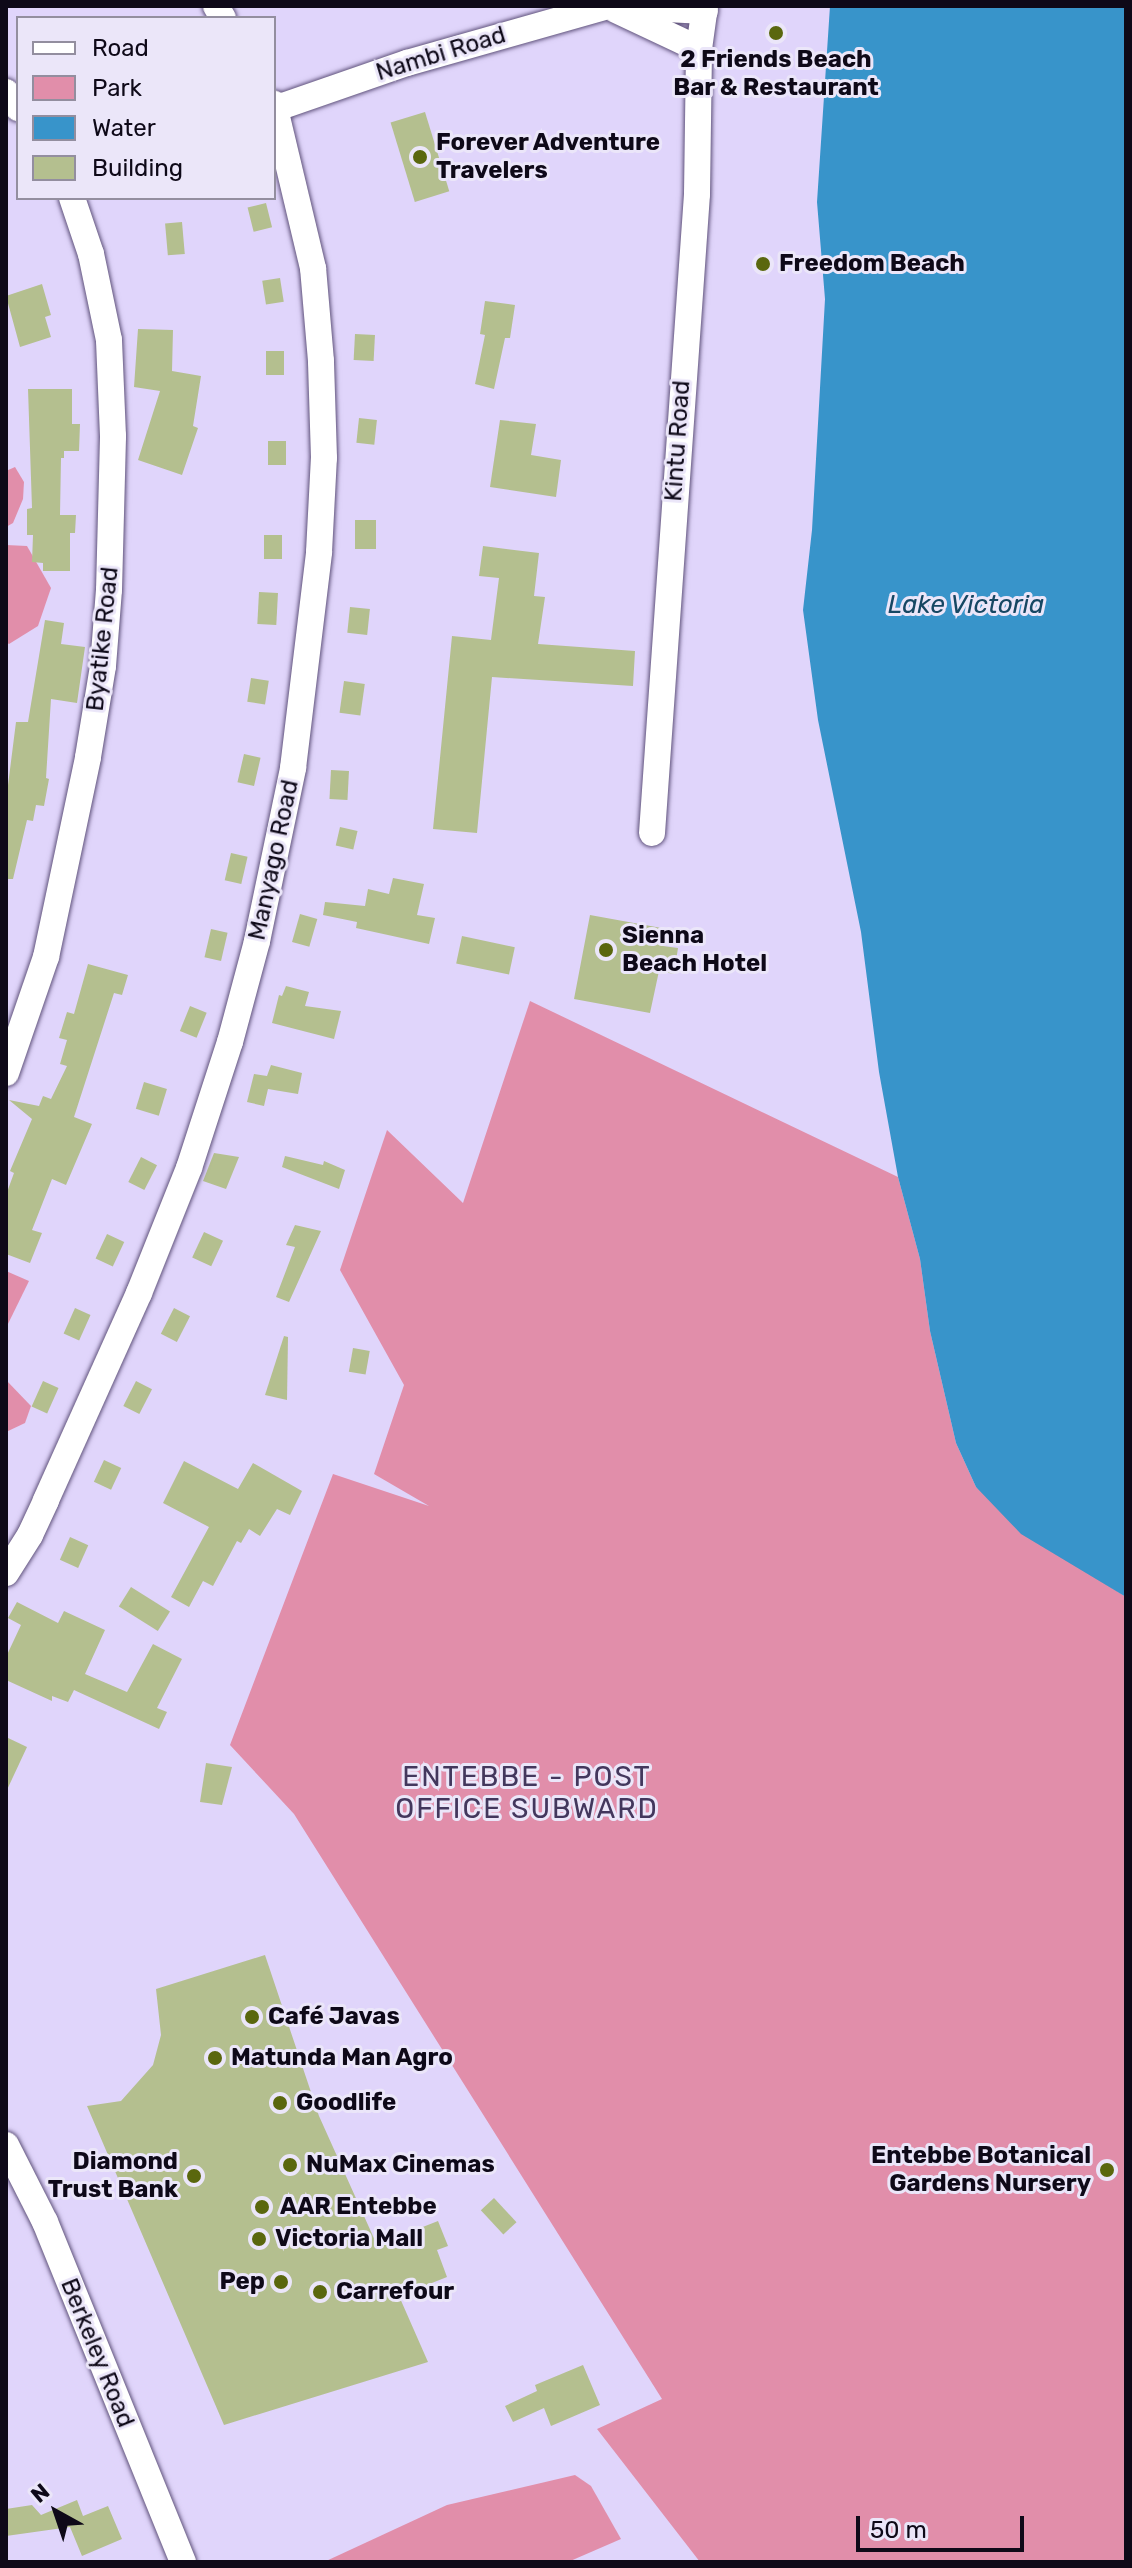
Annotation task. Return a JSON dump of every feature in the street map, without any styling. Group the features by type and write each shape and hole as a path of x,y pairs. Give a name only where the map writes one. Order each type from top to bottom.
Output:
{"street":[{"name":"Nambi Road","path":"276,106 407,63 608,6 705,9 699,49"},
{"path":"608,6 699,49"},
{"name":"Kintu Road","path":"652,833 697,194 699,49"},
{"name":"Manyago Road","path":"6,1573 36,1524 139,1293 189,1168 230,1042 257,941 293,768 319,552 324,458 313,268 276,110"},
{"name":"Byatike Road","path":"6,1073 46,957 88,757 103,666 111,561 113,436 109,340 91,254 73,200"},
{"name":"Berkeley Road","path":"6,2145 45,2222 183,2562"}],"green space":[{"path":"15,467 24,482 23,499 13,523 6,527 6,471"},
{"path":"6,545 27,546 51,588 38,626 9,644 6,642"},
{"path":"530,1001 898,1177 920,1259 930,1331 956,1443 976,1487 1081,1568 1126,1597 1126,2562 700,2562 597,2429 662,2399 294,1814 230,1745 333,1474 429,1506 374,1474 404,1385 340,1270 387,1130 463,1203"},
{"path":"6,1271 29,1281 6,1328"},
{"path":"6,1380 31,1406 25,1423 6,1432"},
{"path":"575,2475 591,2486 621,2539 568,2562 324,2562 447,2505"}],"water":[{"name":"Lake Victoria","path":"830,6 1126,6 1126,1597 1021,1534 976,1487 956,1443 930,1331 920,1259 898,1177 879,1072 861,932 818,720 803,610 812,530 825,299 817,202"}],"building":[{"name":"Forever Adventure Travelers","path":"425,112 449,191 415,202 391,123"},
{"path":"266,203 272,227 254,232 248,208"},
{"path":"182,222 185,254 168,255 165,223"},
{"path":"280,278 284,302 266,305 262,281"},
{"path":"42,284 51,315 45,317 51,337 20,347 6,296"},
{"path":"485,301 515,305 510,338 505,338 494,389 475,384 485,335 480,334"},
{"path":"138,329 173,330 172,371 201,376 193,426 198,428 182,475 138,460 160,391 134,387"},
{"path":"355,334 375,335 374,361 354,360"},
{"path":"266,351 284,351 284,375 266,375"},
{"path":"28,389 72,389 72,424 80,424 79,451 64,451 64,458 61,458 60,515 76,515 75,533 70,533 70,571 43,571 43,563 32,562 33,535 27,535 27,509 32,508"},
{"path":"359,418 377,420 374,445 356,443"},
{"path":"500,420 536,424 531,455 561,460 556,497 490,487"},
{"path":"268,441 286,441 286,465 268,465"},
{"path":"355,520 376,520 376,549 355,549"},
{"path":"264,535 282,535 282,559 264,559"},
{"path":"483,546 539,553 534,596 545,597 538,644 635,651 633,686 492,677 477,833 433,829 452,636 491,640 499,578 479,576"},
{"path":"259,592 278,593 276,625 257,624"},
{"path":"350,607 370,609 367,635 347,633"},
{"path":"45,620 64,623 61,644 85,647 77,703 51,699 46,778 49,779 44,806 36,805 33,821 27,820 13,879 6,879 6,801 16,722 28,722"},
{"path":"251,678 269,681 265,705 247,702"},
{"path":"344,681 365,684 360,716 340,713"},
{"path":"244,754 261,758 254,786 237,782"},
{"path":"331,770 349,771 347,800 329,799"},
{"path":"340,827 358,831 353,850 336,846"},
{"path":"231,853 248,857 241,884 225,880"},
{"path":"393,878 424,884 417,915 435,918 429,944 356,928 357,922 323,915 325,902 365,906 368,889 389,894"},
{"path":"300,914 317,919 309,947 292,942"},
{"path":"590,915 667,929 663,946 678,948 674,974 659,971 650,1013 574,999"},
{"path":"211,929 228,933 221,961 204,957"},
{"path":"462,936 515,947 509,975 456,963"},
{"path":"88,964 128,975 122,995 114,993 74,1117 92,1124 66,1185 52,1179 32,1230 42,1233 30,1263 6,1254 6,1195 14,1173 10,1171 32,1119 9,1100 39,1106 43,1096 51,1099 67,1066 60,1064 67,1040 59,1038 67,1012 74,1014"},
{"path":"286,986 309,992 305,1006 341,1011 334,1039 272,1023 279,995 282,996"},
{"path":"190,1006 207,1013 197,1038 180,1031"},
{"path":"271,1065 302,1073 298,1094 268,1089 264,1106 247,1102 254,1074 267,1076"},
{"path":"144,1082 167,1089 159,1116 136,1109"},
{"path":"214,1153 239,1157 226,1189 203,1181"},
{"path":"285,1156 323,1165 324,1161 345,1170 339,1189 282,1167"},
{"path":"141,1157 157,1165 144,1190 128,1182"},
{"path":"295,1225 321,1231 289,1302 276,1297 295,1247 286,1245"},
{"path":"204,1232 223,1241 211,1266 192,1257"},
{"path":"107,1234 124,1242 113,1267 96,1258"},
{"path":"75,1308 91,1315 79,1340 64,1334"},
{"path":"174,1308 190,1316 177,1342 161,1334"},
{"path":"284,1336 288,1337 287,1400 265,1395"},
{"path":"353,1348 370,1351 366,1375 349,1372"},
{"path":"43,1381 59,1388 47,1413 32,1407"},
{"path":"136,1381 152,1389 139,1414 123,1406"},
{"path":"104,1460 121,1468 111,1490 94,1482"},
{"path":"184,1461 238,1489 253,1463 302,1491 290,1515 277,1509 260,1536 249,1529 241,1543 237,1541 213,1586 203,1581 189,1607 171,1597 209,1527 163,1503"},
{"path":"70,1537 88,1545 78,1568 60,1560"},
{"path":"131,1587 170,1611 158,1631 119,1607"},
{"path":"17,1602 58,1623 64,1611 105,1630 85,1674 127,1692 153,1644 182,1659 157,1708 167,1712 159,1729 74,1690 68,1702 52,1696 52,1701 6,1680 6,1657 21,1625 8,1618"},
{"path":"6,1737 27,1747 6,1792"},
{"path":"206,1763 232,1767 222,1805 200,1802"},
{"name":"Victoria Mall","path":"265,1955 319,2116 377,2245 438,2221 448,2246 437,2250 447,2277 399,2296 428,2362 224,2425 87,2106 121,2101 153,2065 161,2035 156,1989"},
{"path":"494,2198 517,2222 503,2234 481,2210"},
{"path":"583,2365 600,2405 551,2426 544,2408 513,2422 505,2406 537,2391 535,2385"},
{"path":"77,2500 83,2516 108,2506 122,2539 82,2556 70,2527 6,2536 6,2509 32,2505 41,2515"}],"place":[{"name":"2 Friends Beach Bar & Restaurant","path":"776,33"},
{"name":"Forever Adventure Travelers","path":"420,157"},
{"name":"Freedom Beach","path":"763,264"},
{"name":"Sienna Beach Hotel","path":"606,950"},
{"name":"Café Javas","path":"252,2017"},
{"name":"Matunda Man Agro","path":"215,2058"},
{"name":"Goodlife","path":"280,2103"},
{"name":"NuMax Cinemas","path":"290,2165"},
{"name":"Entebbe Botanical Gardens Nursery","path":"1107,2170"},
{"name":"Diamond Trust Bank","path":"194,2176"},
{"name":"AAR Entebbe","path":"262,2207"},
{"name":"Victoria Mall","path":"259,2239"},
{"name":"Pep","path":"281,2282"},
{"name":"Carrefour","path":"320,2292"}],"district":[{"name":"ENTEBBE - POST OFFICE SUBWARD","path":"527,1793"}]}
